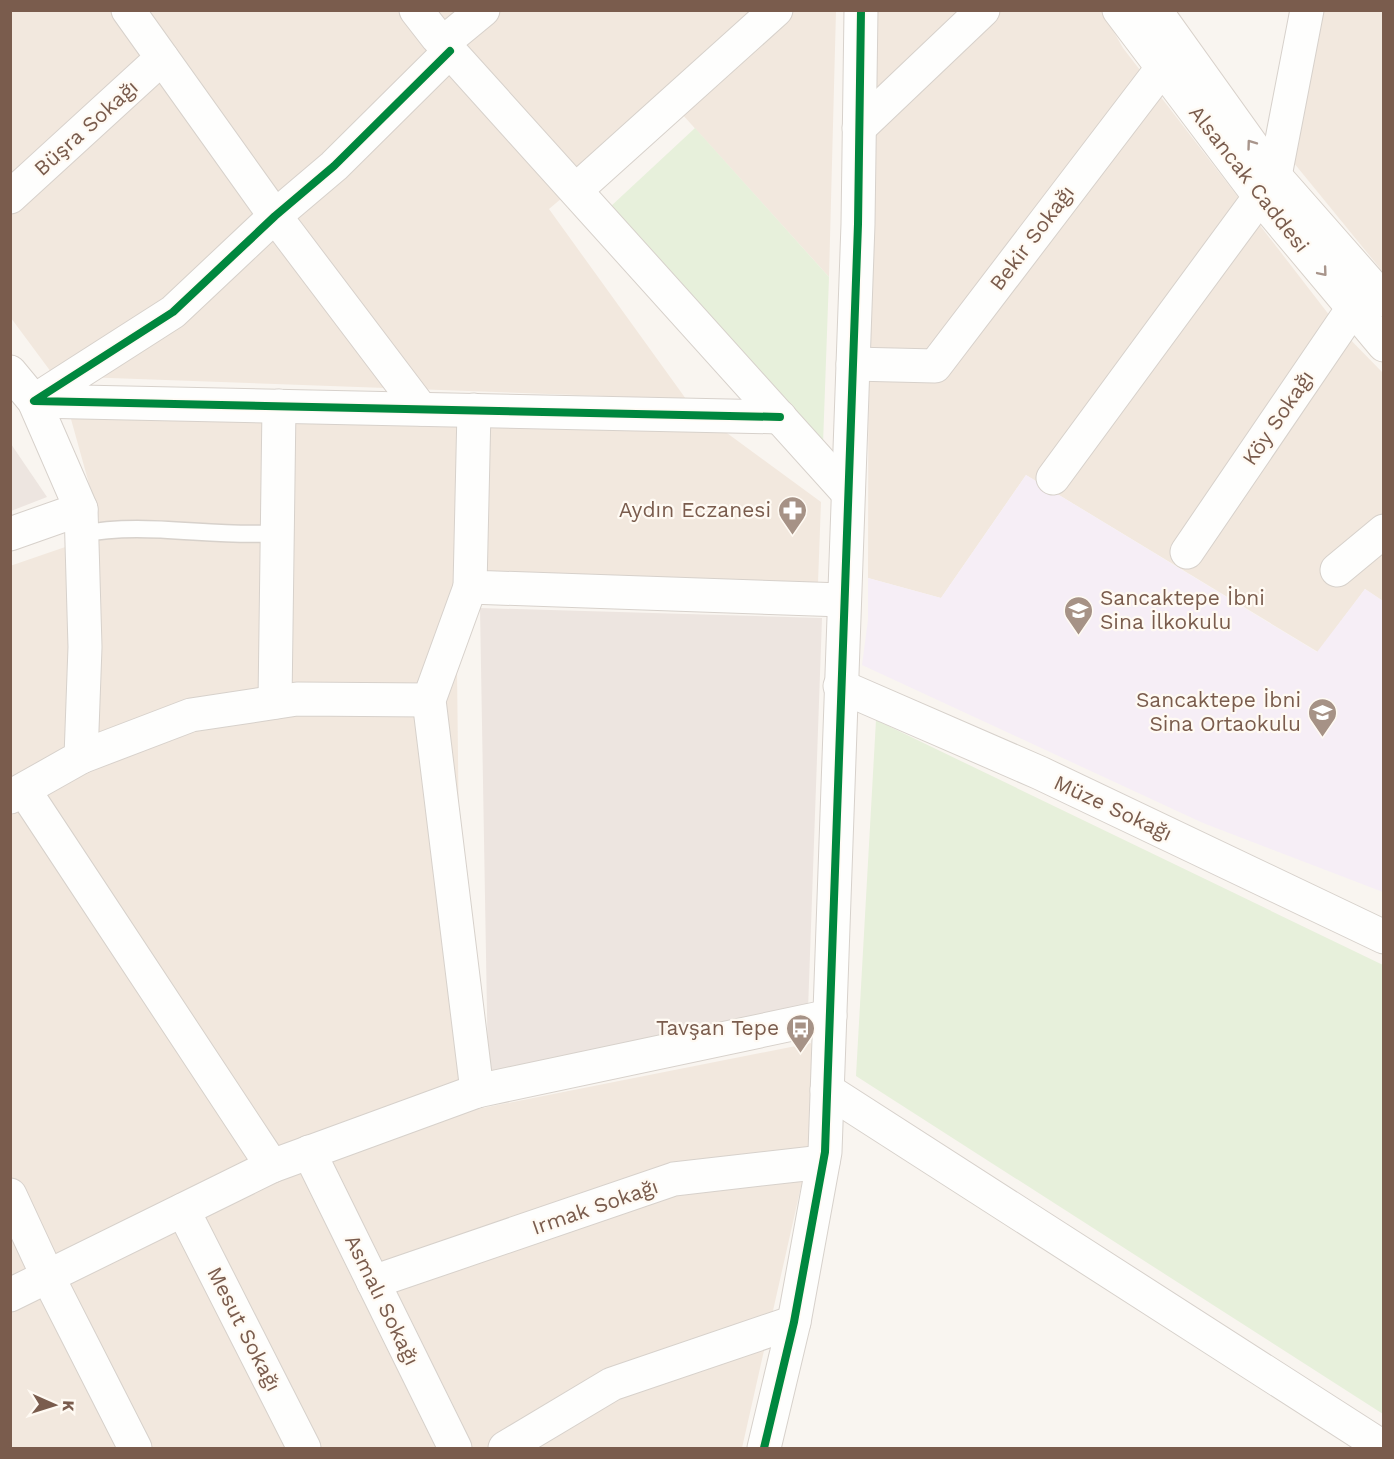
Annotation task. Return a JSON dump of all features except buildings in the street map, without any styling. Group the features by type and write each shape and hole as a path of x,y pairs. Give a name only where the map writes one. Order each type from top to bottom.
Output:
{"street":[{"path":"128,10 275,216 421,409"},
{"path":"416,10 446,47 848,493"},
{"path":"34,401 173,312 275,216 334,166 483,10"},
{"path":"576,190 776,10"},
{"path":"765,1449 794,1322 823,1162 828,1090 840,686 853,364 861,10"},
{"path":"859,128 982,10"},
{"name":"Alsancak Caddesi","path":"1119,10 1171,56 1268,186 1369,298 1383,345"},
{"name":"Alsancak Caddesi","path":"1155,10 1171,56"},
{"path":"1053,478 1268,186 1307,10"},
{"name":"Bekir Sokağı","path":"853,364 935,366 1171,56"},
{"name":"Büşra Sokağı","path":"10,197 162,58"},
{"name":"Köy Sokağı","path":"1187,552 1369,298"},
{"path":"10,372 34,401 81,522 85,647 81,757"},
{"path":"34,401 780,417"},
{"path":"275,702 279,406"},
{"path":"474,410 470,587 429,700 477,1091"},
{"path":"10,534 81,522"},
{"path":"1337,570 1383,531"},
{"path":"470,587 843,600"},
{"name":"Müze Sokağı","path":"840,686 1040,773 1383,936"},
{"path":"272,1166 17,793 81,757 191,715 297,699 429,700"},
{"path":"10,1295 272,1166 477,1091 830,1016"},
{"path":"828,1090 1383,1448"},
{"name":"Asmalı Sokağı","path":"309,1152 455,1449"},
{"name":"Irmak Sokağı","path":"373,1282 674,1179 823,1162"},
{"path":"10,1195 48,1277 135,1449"},
{"name":"Mesut Sokağı","path":"183,1210 304,1449"},
{"path":"505,1449 612,1384 794,1322"}],"lane":[{"path":"81,522 108,529 251,535 277,533"}],"shaded area":[{"path":"11,11 836,11 829,277 673,104 549,209 686,399 54,376 11,318"},
{"path":"869,11 1102,11 1123,48 1340,329 1383,373 1383,601 1365,589 1318,652 1026,475 941,598 868,578"},
{"path":"1318,11 1383,11 1383,272 1285,152"},
{"path":"69,412 716,425 821,502 818,583 456,579 462,1112 811,1043 814,1129 742,1448 11,1448 10,566 103,534"},
{"path":"11,444 47,497 10,511"},
{"name":"Sancaktepe İbni Sina İlkokulu","path":"1026,475 1317,652 1365,589 1383,601 1383,892 1203,823 862,665 868,620 868,578 941,598"},
{"path":"480,608 822,618 808,1010 488,1071"}],"green space":[{"path":"695,128 829,277 822,472 596,220"},
{"path":"876,720 1383,965 1383,1414 856,1076"}],"cycle path":[{"path":"764,1448 794,1322 825,1152 858,224 861,10"},
{"path":"450,51 334,166 275,216 173,312 34,401 780,417"}],"place":[{"name":"Aydın Eczanesi","path":"792,536"},
{"name":"Sancaktepe İbni Sina İlkokulu","path":"1079,636"},
{"name":"Sancaktepe İbni Sina Ortaokulu","path":"1322,738"},
{"name":"Tavşan Tepe","path":"800,1054"}]}
